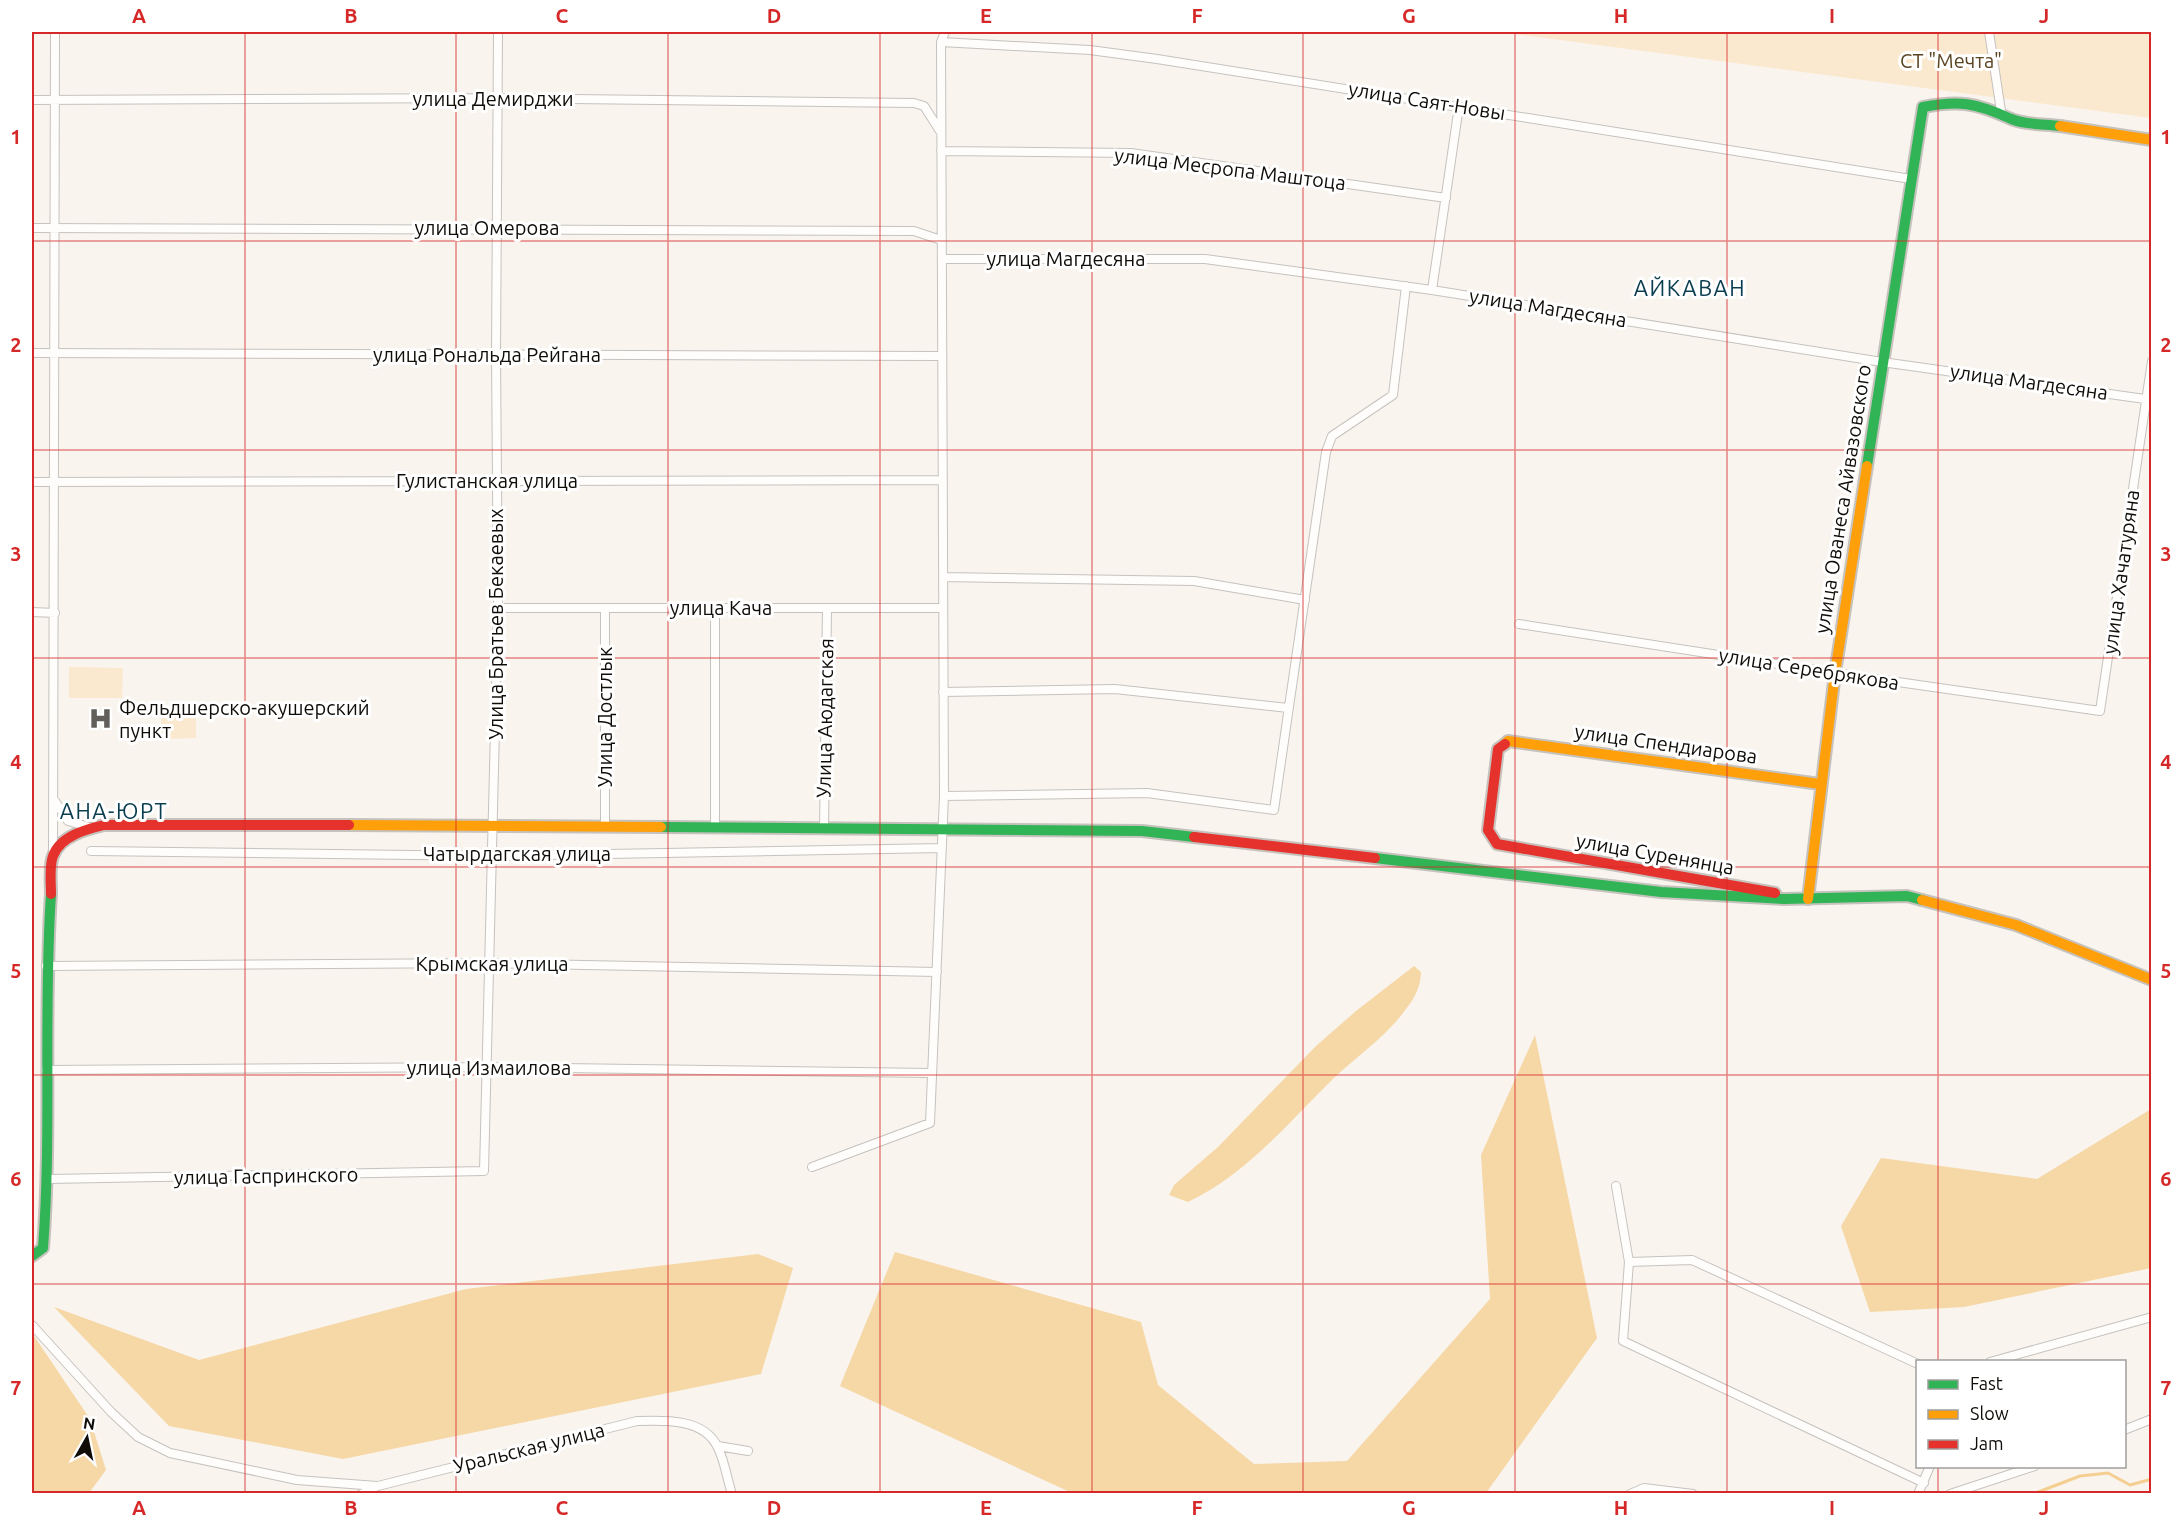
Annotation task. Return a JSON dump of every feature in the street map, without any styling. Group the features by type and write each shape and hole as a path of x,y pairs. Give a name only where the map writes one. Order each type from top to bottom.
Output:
{"main road":[{"name":"улица Ованеса Айвазовского","path":"1808,898 1835,673 1923,107 1941,103 2001,111"},
{"path":"2001,111 2010,119 2151,140"},
{"name":"улица Спендиарова","path":"1497,844 1488,830 1498,749 1508,741 1820,784"},
{"path":"32,1256 42,1248 48,1179 46,966 52,856 58,845 89,827 113,823 1142,831 1661,892 1808,898 1907,897 2016,925 2151,980"},
{"name":"улица Суренянца","path":"1497,844 1808,898"}],"street":[{"path":"52,856 55,613 52,483 56,228 55,32"},
{"name":"Улица Братьев Бекаевых","path":"484,1171 498,608 496,355 498,32"},
{"path":"812,1167 930,1123 944,796 940,42 945,32"},
{"path":"1989,32 2001,111"},
{"name":"улица Саят-Новы","path":"940,42 1090,50 1459,106 1911,179"},
{"name":"улица Демирджи","path":"32,100 497,98 914,103 924,106 941,131"},
{"path":"1432,290 1459,106"},
{"name":"улица Месропа Маштоца","path":"941,151 1131,153 1446,198"},
{"name":"улица Омерова","path":"32,228 914,231 941,240"},
{"name":"улица Магдесяна","path":"942,259 1204,260 1406,286 1882,362 2149,399"},
{"path":"944,796 1147,793 1274,810 1326,452 1332,436 1393,395 1406,286"},
{"name":"улица Рональда Рейгана","path":"32,353 942,356"},
{"name":"улица Хачатуряна","path":"2100,711 2149,399 2151,361"},
{"name":"Гулистанская улица","path":"32,482 943,480"},
{"path":"943,577 1194,581 1305,600"},
{"name":"улица Кача","path":"498,608 943,608"},
{"name":"Улица Достлык","path":"605,608 605,827"},
{"path":"715,608 715,827"},
{"name":"Улица Аюдагская","path":"824,828 827,608"},
{"path":"32,612 55,613"},
{"name":"улица Серебрякова","path":"1519,624 2100,711"},
{"path":"944,692 1115,688 1288,708"},
{"path":"53,791 63,816 74,824 89,827"},
{"name":"Чатырдагская улица","path":"91,851 493,856 942,848"},
{"name":"Крымская улица","path":"46,966 488,963 937,972"},
{"name":"улица Измаилова","path":"46,1070 488,1067 932,1073"},
{"name":"улица Гаспринского","path":"48,1179 484,1171"},
{"path":"1616,1186 1629,1262 1623,1341 1924,1483"},
{"path":"1629,1262 1692,1260 1916,1364"},
{"path":"1997,1360 2151,1317"},
{"path":"32,1325 111,1412 138,1437 170,1453 297,1480 378,1486"},
{"path":"2126,1429 2151,1419"},
{"name":"Уральская улица","path":"361,1494 378,1486 637,1421 670,1420 698,1427 718,1446"},
{"path":"732,1494 718,1446 748,1451"},
{"path":"1918,1494 1930,1468"},
{"path":"1950,1494 2032,1468"},
{"path":"1629,1494 1644,1488 1693,1494"}],"green space":[{"name":"СТ \"Мечта\"","path":"1500,32 2151,32 2151,118"},
{"path":"69,667 123,668 122,698 69,698"},
{"path":"161,709 196,709 196,738 161,739"}],"shaded area":[{"path":"1414,966 1421,972 1419,987 1398,1019 1248,1163 1209,1191 1188,1202 1169,1195 1174,1185 1219,1146 1316,1046 1356,1011"},
{"path":"1535,1035 1597,1338 1486,1493 1072,1493 840,1386 895,1252 1141,1322 1158,1385 1254,1464 1347,1461 1490,1299 1481,1155"},
{"path":"2151,1109 2151,1268 1964,1307 1870,1312 1841,1226 1881,1158 2037,1179"},
{"path":"758,1254 793,1268 761,1374 343,1459 169,1426 54,1307 199,1360 466,1289"},
{"path":"32,1333 90,1419 106,1470 89,1493 32,1493"}],"waterway":[{"path":"2033,1494 2080,1476 2108,1473 2130,1485 2152,1479"}],"traffic: fast":[{"path":"1867,466 1923,107 1967,104 2021,122 2060,126"},
{"path":"661,827 1142,831 1194,837"},
{"path":"1375,858 1661,892 1784,899 1907,896 1922,900"},
{"path":"32,1256 43,1248 46,1204 51,894"}],"traffic: slow":[{"path":"2060,126 2152,140"},
{"path":"1808,899 1835,673 1867,466"},
{"path":"1505,744 1508,741 1820,784"},
{"path":"349,825 661,827"},
{"path":"1922,900 2016,925 2152,980"}],"traffic: jam":[{"path":"1505,744 1498,749 1488,830 1497,844 1775,893"},
{"path":"51,894 51,864 57,849 75,834 104,825 349,825"},
{"path":"1194,837 1375,858"}],"place":[{"name":"Фельдшерско-акушерский пункт","path":"101,719"}],"district":[{"name":"АЙКАВАН","path":"1690,288"},
{"name":"АНА-ЮРТ","path":"114,811"}]}
